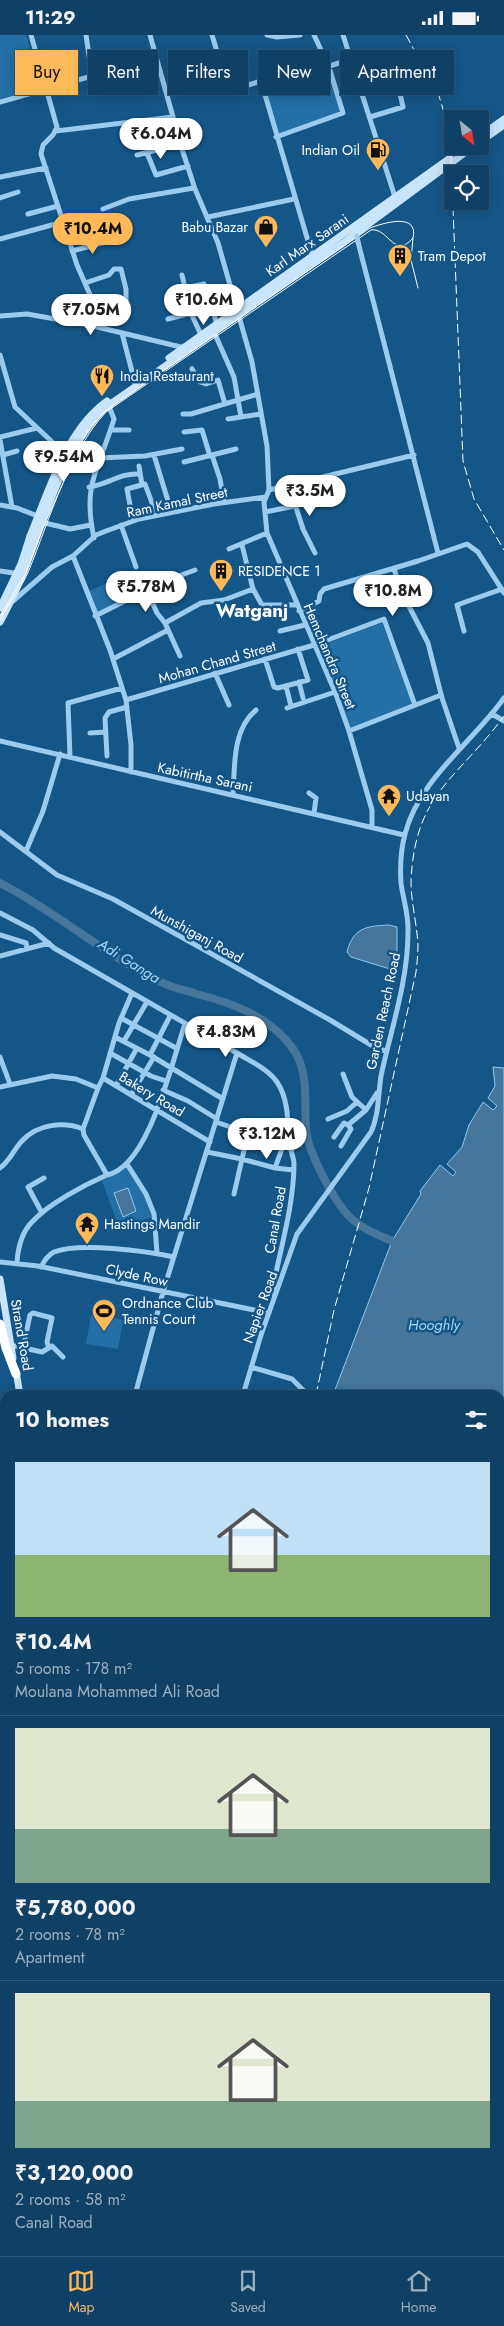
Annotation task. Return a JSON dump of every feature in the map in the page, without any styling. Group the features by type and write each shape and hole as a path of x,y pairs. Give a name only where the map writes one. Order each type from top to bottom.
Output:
{"highway":[{"path":"0,1324 16,1375"}],"main road":[{"path":"489,130 504,119"},
{"path":"489,136 504,125"},
{"name":"Karl Marx Sarani","path":"42,519 68,456 87,418 186,349 217,323 238,312 314,259 356,235 395,197 453,155"},
{"path":"356,235 462,155"},
{"path":"186,349 214,332 238,312"},
{"path":"1,615 30,536 42,519"},
{"path":"1,615 22,574 42,519"},
{"name":"Strand Road","path":"0,1279 19,1390"}],"street":[{"path":"31,35 35,50"},
{"path":"86,35 88,50"},
{"path":"150,35 154,50"},
{"path":"212,35 229,91 258,82"},
{"path":"267,35 277,37 300,35"},
{"path":"314,35 322,50"},
{"path":"343,35 348,50"},
{"path":"158,67 194,188 218,243 252,362 267,446 269,490 414,455"},
{"path":"276,137 343,113 330,70"},
{"path":"0,102 25,95"},
{"path":"47,95 56,131"},
{"path":"265,95 294,199 314,259"},
{"path":"363,95 395,197"},
{"path":"370,117 403,107 400,95"},
{"path":"105,329 72,251 41,148 56,131 173,117"},
{"path":"137,155 180,144"},
{"path":"147,153 156,175 188,169"},
{"path":"0,177 46,168"},
{"path":"103,209 129,199 194,188"},
{"path":"0,198 18,192"},
{"path":"208,217 294,199"},
{"path":"28,215 58,206"},
{"path":"0,239 63,222"},
{"path":"67,236 95,227"},
{"path":"356,235 438,553"},
{"path":"72,251 109,241"},
{"path":"86,283 109,275 114,269 121,269 126,289 126,311"},
{"path":"182,275 191,313 201,335"},
{"path":"185,288 204,284 217,323"},
{"path":"0,316 26,313 105,329 186,349"},
{"path":"168,319 191,313"},
{"path":"214,332 234,377 241,417"},
{"path":"122,333 134,385"},
{"path":"0,355 15,407 68,456"},
{"path":"192,369 200,382 206,385 218,380 225,404"},
{"path":"183,414 191,415 258,394"},
{"path":"94,538 91,525 90,487 114,419 108,403"},
{"path":"228,419 261,414"},
{"path":"12,507 0,439 37,428"},
{"path":"111,430 129,430"},
{"path":"184,432 202,430 220,479 224,502"},
{"path":"99,458 154,455 182,449"},
{"path":"184,462 236,449"},
{"path":"3,455 17,451"},
{"path":"154,455 168,501 169,513"},
{"path":"139,467 138,474 142,485"},
{"path":"90,487 101,486 118,477 138,474"},
{"path":"133,521 127,489 145,484 150,493 152,517"},
{"path":"289,485 295,506 315,553"},
{"name":"Hemchandra Street","path":"269,490 266,497 265,511 267,533 335,692 349,731 372,810 372,826"},
{"name":"Ram Kamal Street","path":"1,615 14,599 46,571 73,556 94,538 121,525 224,502 266,497"},
{"path":"0,505 12,507 70,529 91,525"},
{"path":"265,511 295,506"},
{"path":"121,525 136,567"},
{"path":"229,549 267,533"},
{"path":"242,545 253,589 262,605 298,608 319,601 320,594 324,589 467,544 478,552 503,591 457,605 464,631"},
{"path":"73,556 113,659 128,707 132,745 131,772"},
{"path":"394,568 399,587 428,643 441,695 459,748"},
{"path":"95,616 178,575 195,570"},
{"path":"0,571 22,574"},
{"path":"165,623 201,603 224,600 253,589"},
{"path":"147,591 157,613 165,623 180,656"},
{"name":"Mohan Chand Street","path":"126,700 314,645 384,619 416,705"},
{"path":"280,631 305,625"},
{"path":"113,659 168,630"},
{"path":"265,659 274,687 278,688 299,683 308,680 298,649"},
{"path":"216,673 229,705"},
{"path":"299,683 303,698"},
{"path":"286,686 289,707 335,692"},
{"path":"70,757 68,703 122,688"},
{"path":"349,731 441,695"},
{"name":"Garden Reach Road","path":"317,1204 375,1124 378,1091 408,954 408,929 401,883 404,835 419,803 435,776 459,748 478,732 504,698"},
{"path":"107,756 105,718 109,712 128,707"},
{"path":"233,794 236,759 243,722 256,710"},
{"path":"492,714 504,721"},
{"path":"90,733 106,732"},
{"name":"Kabitirtha Sarani","path":"0,741 372,826 404,835"},
{"path":"26,851 43,811 60,755"},
{"path":"309,793 316,797 314,813"},
{"name":"Munshiganj Road","path":"0,832 64,879 113,899 330,1020 376,1048 386,1051"},
{"name":"Canal Road","path":"0,913 33,930 49,943 170,1016 237,1053 262,1069 276,1082 284,1097 289,1120 287,1135 294,1161 290,1204 273,1287 274,1300"},
{"path":"0,935 26,943 27,949"},
{"path":"0,956 49,943"},
{"path":"103,1078 121,1018 132,993"},
{"path":"124,1041 147,1002"},
{"path":"131,1095 145,1073 158,1038 170,1016"},
{"path":"121,1018 176,1048"},
{"path":"17,1262 18,1247 30,1223 42,1213 107,1175 113,1174 126,1164 138,1150 156,1111 176,1048 186,1024"},
{"path":"115,1037 152,1056 223,1099"},
{"path":"116,1086 137,1048"},
{"path":"110,1053 145,1073 166,1081"},
{"path":"136,1390 163,1292 237,1053"},
{"path":"0,1057 10,1084"},
{"path":"343,1074 356,1103 366,1109"},
{"name":"Bakery Road","path":"0,1087 52,1076 76,1079 98,1089 103,1078 210,1142"},
{"path":"98,1089 83,1129 84,1135 107,1175"},
{"path":"163,1090 188,1101 216,1120 248,1133"},
{"path":"348,1125 366,1109 378,1091"},
{"path":"328,1119 348,1111 356,1103"},
{"path":"234,1194 248,1133 255,1123 287,1135 275,1168"},
{"path":"334,1137 344,1123 348,1125"},
{"path":"0,1168 10,1159 21,1141 38,1131 65,1124 83,1129"},
{"path":"341,1146 351,1129 348,1125"},
{"path":"207,1152 275,1168 293,1170"},
{"path":"126,1164 146,1194 154,1214 157,1253"},
{"path":"42,1213 28,1187 44,1178"},
{"name":"Napier Road","path":"244,1390 297,1233 317,1204"},
{"path":"41,1267 44,1261 54,1253 81,1249 157,1253 174,1257"},
{"name":"Clyde Row","path":"0,1262 17,1262 269,1313"},
{"path":"23,1347 30,1315 33,1313 52,1318 48,1342 49,1348"},
{"path":"10,1345 42,1351 52,1347 63,1357"},
{"path":"251,1367 292,1379 303,1390"}],"shaded area":[{"path":"0,35 26,35 31,50 15,50 15,95 0,99"},
{"path":"330,76 341,112 277,135 267,95 330,95"},
{"path":"136,571 142,591 96,615 86,592"},
{"path":"382,623 413,704 350,729 317,647"},
{"path":"127,1167 144,1195 152,1217 119,1228 102,1181"},
{"name":"Ordnance Club Tennis Court","path":"91,1315 123,1320 118,1349 86,1344"}],"water":[{"path":"389,925 397,927 397,951 393,970 351,957 347,952 357,933 374,926"},
{"name":"Hooghly","path":"493,1067 504,1068 504,1390 335,1390 392,1241 421,1194 420,1191 440,1165 453,1176 456,1172 447,1164 462,1147 469,1125 483,1102 493,1110 497,1106 488,1098 495,1086"},
{"path":"128,1188 136,1211 123,1217 114,1193"}],"waterway":[{"name":"Adi Ganga","path":"0,883 41,906 140,971 170,986 236,1006 272,1026 291,1046 301,1065 304,1076 308,1140 317,1164 331,1191 353,1220 392,1241"}],"tram line":[{"path":"0,616 25,575 45,523 82,441 89,429 105,411 370,228 399,221 411,225 413,238 401,246 377,230 371,230 106,412 81,446 71,466 61,487 52,509 37,551 26,577 0,620"},
{"path":"413,238 411,260 418,288"}],"railway":[{"path":"406,35 439,96 450,132 463,461 474,499 504,550"},
{"path":"317,1390 334,1310 369,1188 416,972 418,945 411,881 414,851 421,827 441,789 487,738 504,716"}],"place":[{"name":"Indian Oil","path":"378,171"},
{"name":"Babu Bazar","path":"266,248"},
{"name":"Tram Depot","path":"400,277"},
{"name":"India Restaurant","path":"102,397"},
{"name":"RESIDENCE 1","path":"221,592"},
{"name":"Udayan","path":"389,817"},
{"name":"Hastings Mandir","path":"87,1245"},
{"name":"Ordnance Club Tennis Court","path":"104,1332"}],"district":[{"name":"Watganj","path":"252,610"}]}
